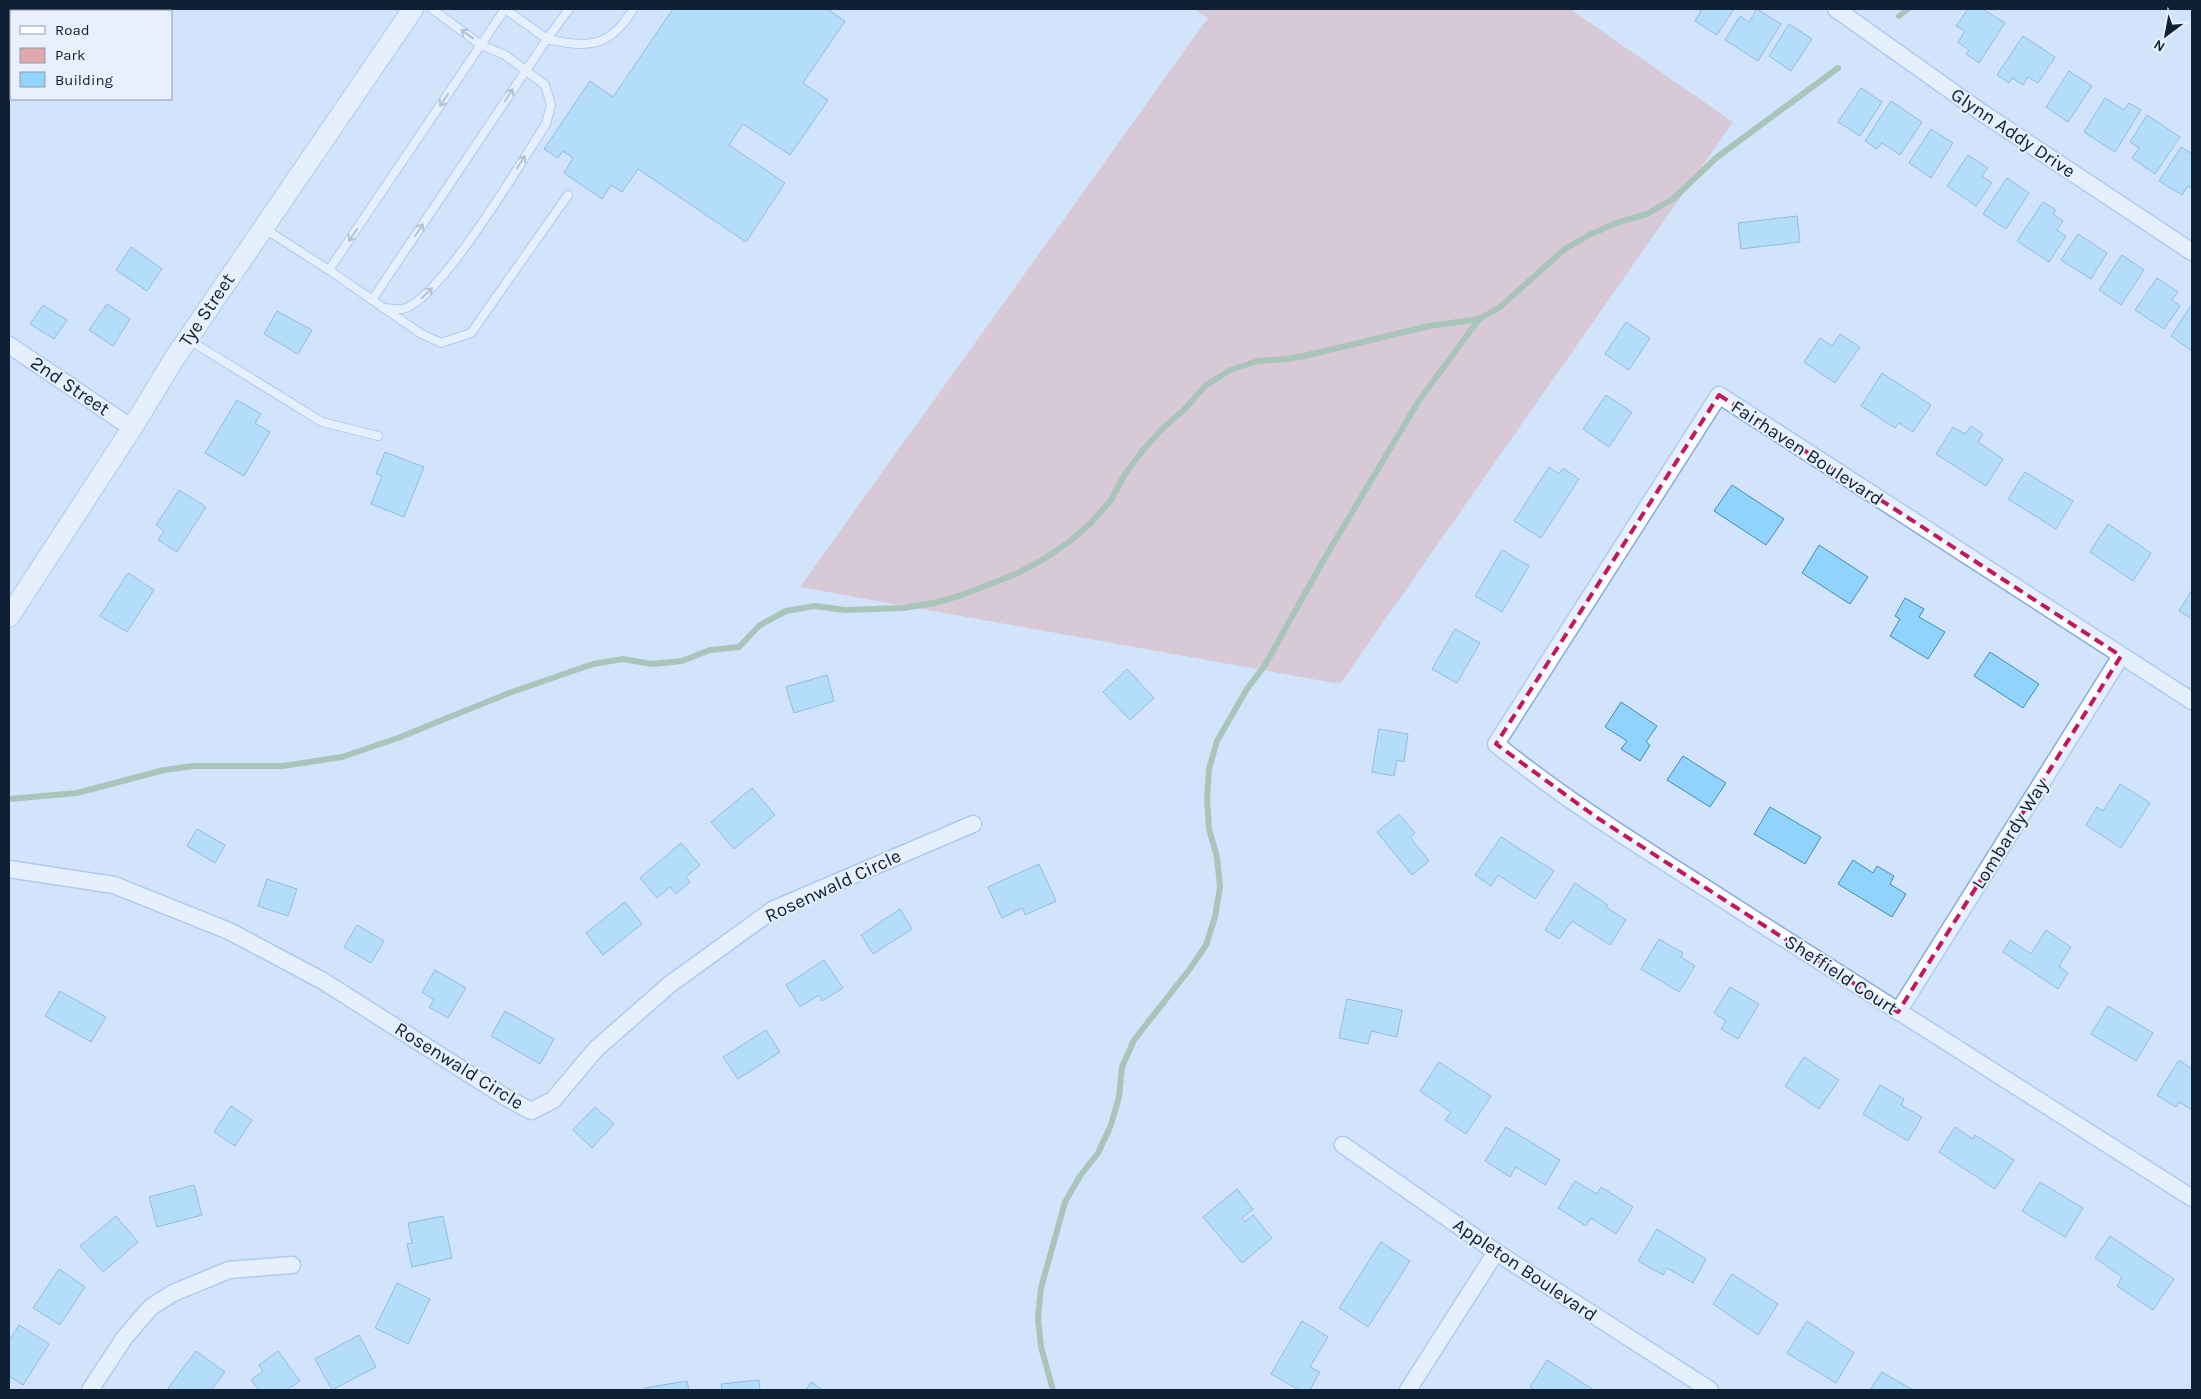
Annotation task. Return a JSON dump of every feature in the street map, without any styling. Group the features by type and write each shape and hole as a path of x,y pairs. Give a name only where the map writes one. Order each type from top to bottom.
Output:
{"street":[{"name":"Tye Street","path":"9,617 188,339 413,9"},
{"name":"Glynn Addy Drive","path":"1836,9 1980,112 2192,252"},
{"name":"2nd Street","path":"9,345 132,428"},
{"name":"Fairhaven Boulevard","path":"1496,744 1719,395 2192,701"},
{"name":"Lombardy Way","path":"1898,1012 2121,656"},
{"name":"Sheffield Court","path":"1496,744 1530,771 1596,817 1898,1012 2192,1198"},
{"name":"Rosenwald Circle","path":"9,869 114,885 229,931 323,980 507,1098 531,1110 553,1100 596,1049 670,985 774,909 972,824"},
{"name":"Appleton Boulevard","path":"1343,1145 1496,1252 1710,1390"},
{"path":"1408,1390 1496,1252"},
{"path":"90,1390 125,1337 152,1307 173,1293 229,1270 292,1265"}],"lane":[{"path":"383,308 403,309 422,298 446,274 546,124 552,106 545,85 505,55 481,45 432,9"},
{"path":"329,270 505,9 548,39 572,45 592,44 609,37 625,22 633,9"},
{"path":"372,300 569,9"},
{"path":"263,228 329,270 420,333 441,343 471,333 568,195"},
{"path":"188,339 322,422 378,436"}],"highlighted area":[{"path":"1719,395 2121,656 1898,1012 1596,817 1496,744"}],"green space":[{"path":"1194,9 1570,9 1733,122 1340,684 800,587 1208,18"}],"building":[{"path":"673,9 827,9 845,21 803,83 828,100 790,155 743,124 729,145 785,183 746,242 638,169 622,192 611,185 602,199 564,173 573,158 563,151 558,158 544,149 590,81 613,97"},
{"path":"1697,9 1734,9 1717,35 1695,21 1701,11"},
{"path":"1757,9 1781,24 1758,61 1725,40 1740,16 1749,22"},
{"path":"1968,9 1983,9 2005,23 1979,63 1966,54 1969,50 1958,42 1965,31 1956,26"},
{"path":"1789,24 1812,39 1791,71 1769,56"},
{"path":"2023,36 2055,57 2038,83 2028,77 2023,85 2012,78 2009,83 1997,75"},
{"path":"2069,71 2092,86 2068,122 2046,107"},
{"path":"1861,88 1882,102 1860,136 1838,122"},
{"path":"2105,98 2124,110 2129,103 2141,110 2115,152 2084,132"},
{"path":"1891,101 1922,122 1900,155 1882,143 1877,149 1865,141"},
{"path":"2147,115 2180,137 2155,174 2132,158 2139,148 2130,142"},
{"path":"1931,129 1953,143 1931,178 1909,163"},
{"path":"2181,147 2192,154 2192,189 2188,186 2182,195 2159,181"},
{"path":"1968,155 1988,168 1982,176 1992,183 1976,206 1947,186"},
{"path":"2007,178 2029,193 2006,229 1983,214"},
{"path":"2043,202 2056,210 2053,214 2063,221 2057,230 2066,236 2049,262 2017,241"},
{"path":"1797,216 1800,242 1741,249 1738,223"},
{"path":"2078,234 2107,253 2091,279 2061,260"},
{"path":"131,247 162,269 147,291 116,270"},
{"path":"2122,255 2144,270 2121,305 2099,290"},
{"path":"2157,278 2178,292 2172,300 2180,306 2164,329 2135,310"},
{"path":"107,304 130,319 113,346 89,330"},
{"path":"2192,304 2192,351 2171,336"},
{"path":"43,305 67,320 54,339 30,324"},
{"path":"277,311 312,330 298,354 264,334"},
{"path":"1626,322 1650,338 1629,370 1605,354"},
{"path":"1840,334 1860,347 1835,383 1804,362 1820,338 1832,346"},
{"path":"1882,373 1931,405 1913,432 1899,423 1895,428 1861,406"},
{"path":"1606,395 1632,412 1609,447 1583,429"},
{"path":"237,400 261,414 255,423 270,432 244,476 205,453"},
{"path":"1971,426 1983,434 1978,442 2003,459 1986,486 1936,454 1953,427 1965,434"},
{"path":"385,452 424,467 404,517 371,504 382,476 376,474"},
{"path":"1549,467 1559,474 1563,468 1579,479 1541,538 1514,521"},
{"path":"2025,472 2073,501 2056,529 2008,499"},
{"path":"1732,485 1784,519 1766,545 1714,511"},
{"path":"179,490 206,507 177,552 158,540 164,531 156,525"},
{"path":"2108,524 2151,553 2133,581 2090,552"},
{"path":"1819,545 1868,577 1850,604 1802,573"},
{"path":"1502,550 1529,566 1502,612 1475,596"},
{"path":"128,573 154,590 127,632 100,616"},
{"path":"2192,590 2192,619 2179,611"},
{"path":"1905,598 1924,609 1919,617 1945,632 1928,659 1890,636 1900,619 1895,616"},
{"path":"1455,629 1480,643 1457,683 1432,669"},
{"path":"1990,652 2039,684 2023,708 1974,676"},
{"path":"1127,669 1154,698 1130,720 1103,692"},
{"path":"827,675 834,701 794,713 786,687"},
{"path":"1621,702 1657,726 1646,742 1650,745 1640,761 1621,749 1627,741 1605,727"},
{"path":"1379,729 1408,734 1404,762 1397,760 1394,776 1372,772"},
{"path":"1683,756 1726,783 1710,807 1667,780"},
{"path":"2120,784 2150,803 2121,848 2086,825 2097,807 2103,811"},
{"path":"752,788 775,815 734,849 711,822"},
{"path":"1770,807 1821,837 1805,864 1754,834"},
{"path":"1399,814 1415,833 1410,837 1429,861 1412,875 1377,832"},
{"path":"197,829 225,845 215,863 187,846"},
{"path":"1501,837 1554,871 1535,899 1498,875 1491,886 1475,875"},
{"path":"681,843 700,865 686,877 690,882 676,894 670,887 657,898 640,878"},
{"path":"1853,860 1873,873 1877,866 1894,876 1890,884 1906,894 1892,917 1838,884"},
{"path":"1039,864 1056,901 1025,915 1023,908 1002,918 988,887"},
{"path":"267,879 297,889 288,916 258,906"},
{"path":"1575,883 1608,905 1606,907 1626,920 1610,945 1572,921 1559,939 1545,930"},
{"path":"625,902 642,924 603,955 586,933"},
{"path":"900,909 912,929 873,954 861,935"},
{"path":"357,925 384,941 371,963 344,947"},
{"path":"2046,930 2071,947 2059,966 2068,973 2058,989 2003,952 2010,940 2031,954"},
{"path":"1659,939 1683,953 1681,957 1695,966 1679,992 1641,969"},
{"path":"824,960 843,988 822,1001 819,995 800,1007 786,985"},
{"path":"435,970 466,988 448,1018 429,1007 434,1000 422,992"},
{"path":"1730,987 1759,1004 1738,1039 1721,1029 1726,1021 1714,1013"},
{"path":"60,991 106,1017 91,1042 45,1016"},
{"path":"1347,999 1402,1010 1397,1037 1371,1031 1368,1044 1339,1038"},
{"path":"2108,1006 2153,1033 2136,1061 2091,1034"},
{"path":"505,1011 554,1039 540,1064 491,1036"},
{"path":"766,1030 780,1052 738,1079 723,1057"},
{"path":"1804,1057 1839,1080 1819,1109 1785,1086"},
{"path":"2179,1060 2192,1069 2192,1110 2179,1102 2176,1107 2157,1095"},
{"path":"1439,1062 1491,1096 1466,1134 1445,1120 1451,1112 1420,1091"},
{"path":"1880,1085 1904,1099 1901,1105 1922,1117 1908,1141 1863,1114"},
{"path":"231,1106 252,1120 235,1146 214,1132"},
{"path":"595,1107 614,1124 592,1148 573,1130"},
{"path":"1506,1127 1560,1160 1545,1185 1516,1167 1510,1177 1485,1161"},
{"path":"1955,1127 1973,1139 1975,1135 2014,1160 1995,1189 1939,1152"},
{"path":"1575,1181 1597,1194 1601,1187 1633,1207 1616,1234 1591,1218 1586,1226 1558,1208"},
{"path":"2040,1182 2083,1208 2065,1237 2022,1211"},
{"path":"194,1185 202,1215 157,1227 149,1197"},
{"path":"1237,1189 1253,1209 1242,1218 1245,1222 1253,1215 1272,1238 1242,1263 1203,1217"},
{"path":"116,1216 138,1242 103,1272 80,1246"},
{"path":"443,1216 452,1258 412,1267 407,1244 412,1243 408,1223"},
{"path":"1657,1229 1706,1259 1693,1283 1667,1268 1663,1275 1638,1261"},
{"path":"2110,1236 2174,1279 2153,1310 2117,1286 2122,1277 2095,1258"},
{"path":"1381,1242 1410,1261 1368,1327 1339,1308"},
{"path":"59,1269 85,1287 60,1325 33,1308"},
{"path":"1732,1274 1778,1304 1758,1335 1713,1304"},
{"path":"397,1283 430,1299 408,1344 375,1328"},
{"path":"1302,1321 1328,1337 1310,1367 1320,1372 1310,1390 1299,1390 1271,1374"},
{"path":"1807,1321 1854,1353 1836,1383 1787,1353"},
{"path":"19,1325 49,1344 23,1385 9,1376 9,1341"},
{"path":"359,1335 376,1367 332,1390 315,1359"},
{"path":"196,1351 225,1372 211,1390 171,1390 168,1388"},
{"path":"278,1351 300,1381 287,1390 259,1390 251,1380 263,1371 259,1365"},
{"path":"1547,1360 1594,1390 1535,1390 1530,1387"},
{"path":"1882,1372 1913,1390 1870,1390"},
{"path":"759,1380 760,1390 722,1390 721,1384"},
{"path":"687,1381 689,1390 644,1390 644,1388"},
{"path":"811,1382 823,1390 806,1390"}],"waterway":[{"path":"1899,16 1908,9"},
{"path":"9,799 77,793 164,770 193,766 283,766 342,757 398,738 509,693 593,664 623,659 652,664 682,661 710,650 739,647 760,625 786,611 815,606 845,610 904,608 934,603 962,595 1018,573 1044,559 1069,542 1091,523 1111,500 1125,474 1143,450 1163,428 1185,409 1205,386 1230,370 1258,361 1288,359 1429,326 1479,319 1500,307 1565,249 1591,234 1619,222 1647,214 1673,199 1716,158 1838,68"},
{"path":"1053,1390 1041,1347 1038,1318 1041,1288 1065,1202 1080,1176 1098,1153 1111,1125 1119,1097 1122,1067 1134,1040 1189,970 1206,945 1215,917 1220,887 1217,857 1209,829 1207,799 1209,769 1217,741 1247,689 1265,665 1323,561 1418,402 1479,319"}]}
